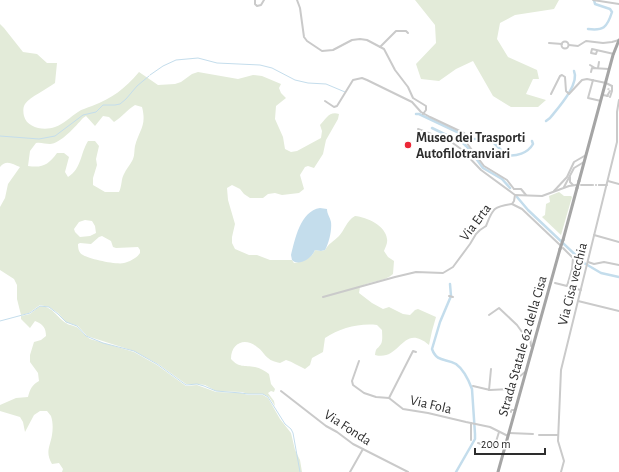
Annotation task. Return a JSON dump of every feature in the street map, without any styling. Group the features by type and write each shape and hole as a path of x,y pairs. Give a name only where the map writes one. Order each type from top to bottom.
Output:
{"main road":[{"path":"575,186 579,181 603,95 610,88 610,69 619,40"},
{"name":"Strada Statale 62 della Cisa","path":"498,472 509,435 512,410 526,372 562,249 575,186"}],"street":[{"path":"254,0 257,6 261,5 264,0"},
{"path":"297,0 300,8 305,39 322,51 333,50 347,42 360,39 366,40 380,47 386,51 395,70 408,87 413,98 426,106 426,110 423,114"},
{"path":"594,0 619,4"},
{"path":"380,47 396,31 406,31 408,33"},
{"path":"549,43 562,44 566,41 569,45 578,46 586,41 603,43 619,40"},
{"path":"562,44 564,48 568,47 569,45"},
{"path":"597,51 614,54"},
{"path":"597,68 599,62"},
{"path":"590,65 597,68"},
{"path":"591,72 592,68 610,69"},
{"path":"551,94 560,76 562,75 565,77 568,93 582,80 593,80 610,88"},
{"path":"325,101 334,107 338,106 351,82 356,78 362,78 412,102 423,114 462,132 466,142 484,166 507,180 514,190"},
{"path":"593,80 588,98 601,101"},
{"path":"608,96 610,88"},
{"path":"608,96 610,88"},
{"path":"603,95 608,96"},
{"name":"Via Cisa vecchia","path":"561,472 564,461 558,435 561,370 617,142 617,112 619,100"},
{"path":"418,129 450,141 461,149 481,170 515,195 540,196 575,186"},
{"path":"554,192 566,177 574,162 586,155"},
{"path":"577,160 584,162"},
{"path":"564,188 574,168 584,162"},
{"path":"578,166 582,170"},
{"path":"570,175 570,182 575,186"},
{"path":"608,182 619,184"},
{"path":"562,183 564,188"},
{"path":"581,185 592,185"},
{"path":"600,185 607,185"},
{"path":"512,193 514,190 521,189 526,195"},
{"name":"Via Erta","path":"323,297 395,276 416,272 443,273 453,267 476,234 486,226 493,210 499,206 512,204 515,195"},
{"path":"512,204 522,209 560,245"},
{"path":"594,235 619,242"},
{"path":"555,283 567,286 572,269 573,258 562,249"},
{"path":"588,263 594,264 604,262 619,265"},
{"path":"572,288 581,290"},
{"path":"449,296 453,297"},
{"path":"578,301 619,311"},
{"path":"489,315 499,308 517,325 522,332 530,335 531,346 533,346"},
{"path":"389,398 412,351 416,352"},
{"name":"Via Fola","path":"359,361 352,381 353,385 364,393 376,397 389,398 403,409 490,426 499,432 509,435"},
{"path":"489,390 491,369"},
{"path":"473,386 489,390 512,388 519,377 526,372"},
{"name":"Via Fonda","path":"281,391 326,426 363,449 403,468 408,472"},
{"path":"471,440 473,423"},
{"path":"478,443 494,448 499,432"},
{"path":"509,435 532,434"},
{"path":"539,435 558,435"},
{"path":"350,472 363,449"}],"green space":[{"path":"415,0 559,0 554,9 515,15 500,23 497,39 508,57 537,70 539,79 533,79 526,94 546,100 538,107 511,107 493,96 473,61 456,69 439,81 421,79 416,64 436,43 435,25"},
{"path":"0,24 23,52 37,54 47,63 57,63 55,83 25,104 23,110 26,120 36,128 46,129 58,126 80,111 112,96 129,83 139,72 158,85 175,84 198,72 238,79 253,75 262,76 281,84 279,88 281,93 286,98 276,106 275,119 283,137 285,149 291,152 297,151 321,138 322,131 320,125 330,115 336,113 339,114 338,119 326,140 323,154 314,168 308,166 305,167 300,175 304,189 299,193 282,195 275,193 268,194 263,198 250,198 240,189 232,185 227,188 228,200 235,224 232,243 235,249 249,255 257,255 270,260 292,260 294,263 303,261 314,253 315,250 325,250 341,234 350,220 355,216 370,220 380,226 386,234 387,242 384,251 388,257 394,261 393,274 390,277 360,287 359,293 383,309 389,307 403,314 410,315 418,309 436,317 429,345 420,339 413,338 407,340 391,353 384,356 375,355 376,350 382,342 382,330 377,325 357,326 343,329 325,338 323,352 312,358 310,365 305,369 286,360 280,363 272,361 259,348 252,344 248,342 240,343 233,349 231,359 239,365 257,367 269,374 271,384 275,389 274,392 271,391 268,393 274,401 275,406 269,397 263,394 216,391 205,385 186,384 158,364 134,351 87,336 78,326 66,322 58,313 49,307 40,305 29,313 21,315 17,299 17,285 14,279 0,270 0,207 5,198 8,184 20,167 5,163 0,167","holes":["135,105 142,107 144,119 135,146 133,159 123,176 119,192 105,192 93,185 99,146 95,141 88,141 76,169 68,177 65,172 69,157 64,153 57,153 45,165 28,166 30,151 36,143 50,144 58,141 68,134 86,116 95,126 103,116 109,117 114,122","85,220 92,221 95,226 96,233 90,236 80,237 74,229 79,222","102,236 111,241 113,247 116,248 138,247 140,253 137,257 130,261 120,263 97,260 83,255 78,244 91,244"]},
{"path":"559,192 564,196 572,197 561,235 542,217 545,215 546,204 550,202 549,196"},
{"path":"40,306 52,310 63,321 78,328 90,339 134,352 157,365 186,386 197,385 216,392 263,395 268,398 280,419 291,433 295,450 300,460 302,472 62,472 63,469 59,463 52,464 49,456 53,426 51,416 47,411 40,411 34,415 25,432 23,422 20,417 0,411 0,405 16,398 28,397 32,388 39,381 38,373 30,362 30,355 34,342 41,340 46,336 44,327 35,321 30,328 21,319 21,316 30,314"}],"water":[{"path":"320,208 327,209 331,222 331,233 325,250 315,250 305,261 298,263 295,262 292,260 291,255 294,242 303,220 313,210"}],"waterway":[{"path":"588,29 601,29 604,27 612,12 610,9 595,4 594,0"},
{"path":"150,75 163,66 176,60 198,58 217,63 260,65 272,68 295,80 308,83 326,84 345,92"},
{"path":"546,121 558,108 571,89 574,82 574,71"},
{"path":"0,136 39,139 55,136 83,115 96,112 103,105 120,104 149,76"},
{"path":"416,114 419,114 472,139 487,139 492,141 506,155 518,155 525,152 533,144 532,141"},
{"path":"432,128 463,143 483,168 502,179 510,188"},
{"path":"517,197 528,210 584,263 601,273 619,277"},
{"path":"450,284 451,296 440,322 432,349 439,358 456,364 467,379 472,389 475,434 475,439 456,472"},
{"path":"0,321 30,313 40,306 49,307 66,322 77,326 86,336 103,343 134,351 157,364 186,385 197,384 216,391 263,394 268,397 285,424 293,433 300,472"}],"tunnel":[{"path":"592,185 599,185"}],"place":[{"name":"Museo dei Trasporti Autofilotranviari","path":"408,145"}]}
